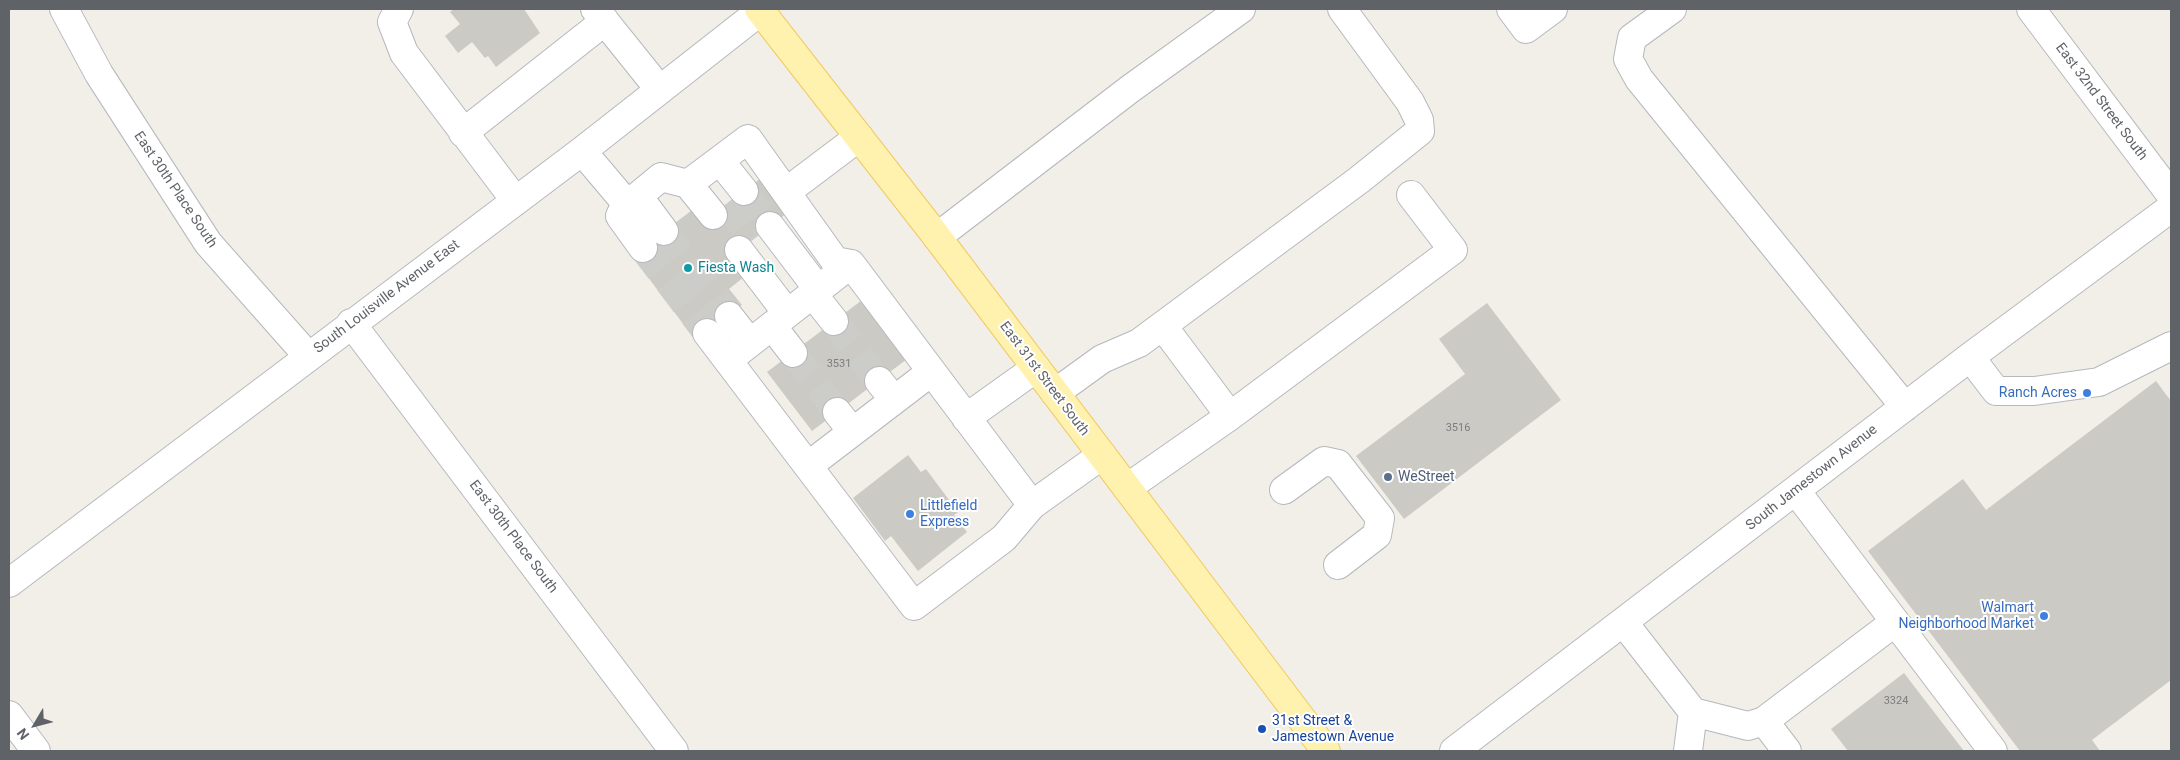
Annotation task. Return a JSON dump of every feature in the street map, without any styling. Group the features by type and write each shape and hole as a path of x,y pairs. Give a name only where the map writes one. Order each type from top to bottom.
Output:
{"main road":[{"name":"East 31st Street South","path":"761,9 937,237 1326,751"}],"street":[{"name":"East 30th Place South","path":"64,9 99,74 208,243 308,356"},
{"path":"400,9 392,22 404,53 515,200"},
{"name":"South Louisville Avenue East","path":"9,583 582,151 761,9"},
{"path":"937,237 1130,89 1242,9"},
{"path":"1055,394 1102,358 1138,343 1359,180 1420,131 1419,120 1410,102 1342,9"},
{"path":"1511,9 1526,29 1553,9"},
{"path":"1672,9 1632,38 1628,59 1639,79 1904,407"},
{"name":"East 32nd Street South","path":"2031,9 2171,195"},
{"path":"463,133 600,15 660,90"},
{"path":"786,192 859,137"},
{"path":"643,248 620,216 632,200 661,177 704,172 748,139 835,260 851,264 1032,505"},
{"path":"582,151 664,231"},
{"path":"704,172 728,204 704,172"},
{"path":"1127,488 1230,416 1453,250 1411,195"},
{"name":"South Jamestown Avenue","path":"1454,751 1970,357 2171,208"},
{"path":"793,353 798,304 754,238 798,304 834,321"},
{"path":"728,360 851,264"},
{"path":"729,316 750,343"},
{"name":"East 30th Place South","path":"351,324 674,751"},
{"path":"707,333 914,606 1004,538 1032,505 1102,455"},
{"path":"1171,337 1230,416"},
{"path":"1970,357 1996,391 2034,391 2099,382 2171,346"},
{"path":"966,418 1036,368"},
{"path":"808,466 845,421 886,391 931,372"},
{"path":"1284,490 1324,461 1338,464 1380,518 1377,535 1338,565"},
{"path":"1796,491 1993,751"},
{"path":"1624,623 1693,712 1748,726 1764,721 1895,622"},
{"path":"1688,751 1693,712"},
{"path":"9,716 36,751"},
{"path":"1764,721 1787,751"}],"building":[{"path":"454,9 524,9 540,33 496,67 488,56 485,58 472,42 458,53 445,36 460,24 450,12"},
{"name":"Fiesta Wash","path":"761,178 787,213 729,258 744,277 729,289 742,305 696,341 632,256 692,210 713,215"},
{"path":"866,297 911,356 812,431 767,372"},
{"path":"1487,303 1561,400 1404,519 1356,456 1465,374 1439,339"},
{"name":"Walmart Neighborhood Market","path":"2156,381 2171,401 2171,680 2092,740 2100,751 2020,751 1868,551 1963,479 1986,510"},
{"name":"Littlefield Express","path":"908,455 921,472 926,469 958,512 954,515 967,532 918,571 891,536 885,541 853,498"},
{"path":"1904,673 1964,751 1848,751 1831,729"}],"tunnel":[{"path":"744,191 770,226"},
{"path":"726,204 754,239"},
{"path":"664,231 729,316"},
{"path":"643,248 707,333"},
{"path":"834,321 879,381"},
{"path":"793,353 837,412"}],"place":[{"name":"Fiesta Wash","path":"688,268"},
{"name":"Ranch Acres","path":"2087,393"},
{"name":"WeStreet","path":"1388,477"},
{"name":"Littlefield Express","path":"910,514"},
{"name":"Walmart Neighborhood Market","path":"2044,616"},
{"name":"31st Street & Jamestown Avenue","path":"1262,729"}]}
